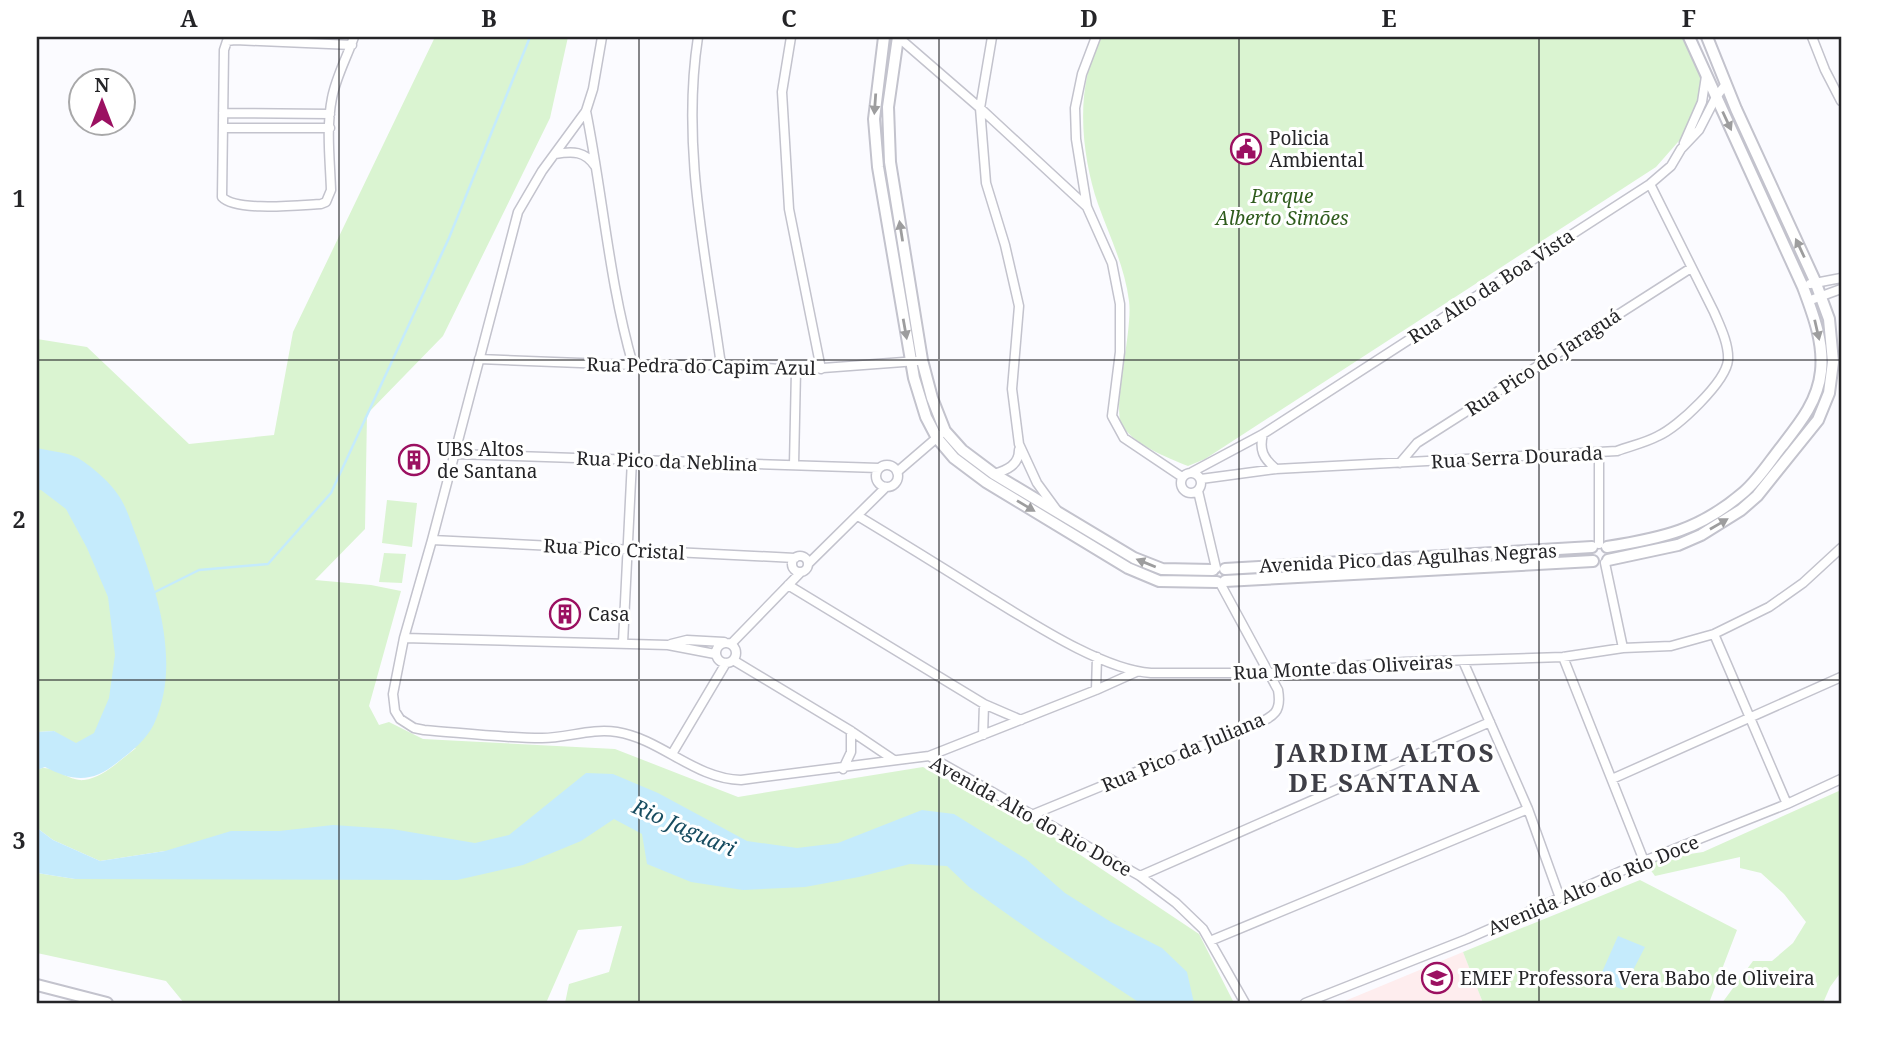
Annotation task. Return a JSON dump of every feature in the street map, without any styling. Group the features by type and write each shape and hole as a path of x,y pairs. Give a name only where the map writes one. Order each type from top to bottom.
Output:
{"street":[{"path":"322,44 334,37"},
{"name":"Avenida Alto do Rio Doce","path":"602,37 593,89 586,111 542,172 519,212 404,638 393,702 400,719 414,728 544,738 596,730 616,732 629,735 726,780 843,769 929,756 1140,876 1192,917 1210,941 1245,1003"},
{"path":"698,37 691,128 695,200 721,365"},
{"path":"792,37 782,92 789,209 821,369"},
{"name":"Avenida Pico das Agulhas Negras","path":"884,37 876,95 875,140 917,361"},
{"path":"898,37 1087,206"},
{"name":"Avenida Pico das Agulhas Negras","path":"898,37 888,107 888,148 920,400 954,458 986,482 1128,568 1159,581 1221,582 1592,561"},
{"path":"992,37 980,108 986,183 1005,245 1019,306 1012,389 1019,458 1013,466 994,474"},
{"path":"1096,37 1082,74 1075,108 1076,139 1087,206 1112,263 1120,304 1120,352 1112,416 1124,438 1182,477 1197,476 1202,514 1218,569 1212,577 1221,582"},
{"name":"Avenida Pico das Agulhas Negras","path":"941,435 994,474 1134,558 1161,569 1218,569 1600,546 1652,540 1695,526 1746,490 1761,472 1808,414 1821,371 1820,342 1803,287 1689,37"},
{"path":"1599,453 1600,546 1590,556 1592,561 1598,564 1678,545 1732,517 1757,496 1818,420 1829,393 1833,362 1829,319 1815,281 1707,37"},
{"path":"1812,37 1841,101"},
{"path":"227,41 322,44 353,41 332,96 329,198 321,204 289,206 236,204 225,200 222,197 223,113 224,50 227,41"},
{"path":"1681,149 1702,103 1707,76"},
{"name":"Rua Alto da Boa Vista","path":"1197,476 1223,454 1263,434 1650,184 1671,166 1681,149 1699,130 1726,84"},
{"path":"586,111 598,169 608,256 633,365"},
{"path":"223,113 330,114"},
{"path":"223,128 330,128"},
{"path":"555,154 571,151 582,153 598,169"},
{"name":"Rua Serra Dourada","path":"1197,476 1276,469 1599,453 1617,451 1660,436 1699,404 1728,361 1723,334 1650,184"},
{"name":"Rua Pico do Jaraguá","path":"1400,463 1417,443 1691,268"},
{"path":"1803,287 1815,281 1841,278"},
{"path":"1808,301 1841,289"},
{"name":"Rua Pedra do Capim Azul","path":"479,359 633,365 721,365 796,370 917,361"},
{"path":"794,465 796,370"},
{"path":"1263,434 1263,455 1276,469"},
{"path":"715,654 716,647 728,643 800,573 807,570 809,562 886,487 895,482 897,472 941,435"},
{"path":"1019,444 1037,484 1058,511"},
{"path":"886,487 879,484 876,478 879,468 917,453"},
{"name":"Rua Pico da Neblina","path":"455,454 879,468"},
{"path":"623,643 632,460"},
{"path":"889,466 897,472"},
{"path":"1182,477 1181,483 1185,492 1202,514"},
{"path":"1185,492 1198,491"},
{"name":"Rua Monte das Oliveiras","path":"858,516 1044,631 1097,657 1136,672 1269,673 1464,660 1563,657 1671,646 1714,634 1769,607 1802,583 1841,548"},
{"name":"Rua Pico Cristal","path":"432,540 795,558"},
{"path":"1600,546 1610,555 1607,562 1623,649"},
{"path":"800,573 794,570 792,565 795,558 803,556 809,562"},
{"name":"Rua Pico da Juliana","path":"1034,814 1269,718 1276,712 1280,702 1278,690 1221,582"},
{"path":"788,585 985,704 1021,720"},
{"path":"1714,634 1787,804"},
{"path":"404,638 668,645 715,654 721,662 730,662 851,731 894,760"},
{"path":"668,645 687,640 728,643 736,651 672,754"},
{"path":"1096,691 1097,657"},
{"path":"1563,657 1644,861"},
{"path":"1464,660 1528,809 1560,898"},
{"path":"929,756 1096,691 1136,672"},
{"path":"1612,779 1841,677"},
{"path":"983,735 985,704"},
{"path":"1140,876 1289,808 1490,722"},
{"path":"843,769 851,752 851,731"},
{"name":"Avenida Alto do Rio Doce","path":"1305,1003 1467,939 1841,779"},
{"path":"1210,941 1528,809"},
{"path":"37,985 107,1003"}],"shaded area":[{"name":"EMEF Professora Vera Babo de Oliveira","path":"1463,952 1483,1003 1340,1003"}],"green space":[{"path":"435,37 568,37 550,118 443,336 367,414 365,529 315,580 371,585 401,591 369,706 379,725 389,722 423,739 615,749 738,797 923,767 1028,820 1199,934 1234,1003 565,1003 569,984 609,972 622,926 578,930 546,1003 184,1003 166,981 37,953 37,873 75,879 233,878 165,851 100,861 53,840 37,828 37,770 48,768 78,780 91,779 105,772 136,748 82,758 54,731 37,732 37,339 87,347 189,444 274,435 293,332"},
{"name":"Parque Alberto Simões","path":"1102,37 1685,37 1703,76 1697,107 1685,134 1656,167 1205,459 1188,466 1141,443 1132,437 1121,423 1119,400 1129,301 1120,264 1092,184 1084,142 1087,76"},
{"path":"387,500 417,503 412,547 382,543"},
{"path":"384,553 406,554 402,583 379,582"},
{"path":"1841,790 1841,972 1823,1003 1722,1003 1753,961 1772,961 1793,943 1806,922 1784,894 1761,873 1740,868 1740,857 1655,876 1644,861 1703,852"},
{"path":"1640,880 1737,930 1709,1003 1483,1003 1463,952"}],"water":[{"path":"37,448 78,458 115,490 127,511 145,560 164,630 166,678 154,724 143,740 128,754 109,769 91,777 74,778 45,767 37,770 37,732 54,731 76,743 94,733 109,698 115,655 108,597 87,548 66,509 41,490 37,490"},
{"name":"Rio Jaguari","path":"586,773 613,774 658,793 747,841 797,848 838,843 922,810 954,814 1026,859 1065,893 1111,922 1162,948 1187,972 1194,1003 1140,1003 969,887 947,866 910,864 805,887 743,890 691,882 647,864 642,834 614,819 581,841 523,865 457,880 75,879 37,873 37,828 53,840 100,861 165,851 231,831 279,831 333,825 392,829 475,843 509,835"},
{"path":"1618,936 1645,947 1623,990 1599,979"}],"waterway":[{"path":"155,592 199,570 268,564 331,493 449,238 530,37"}],"place":[{"name":"Policia Ambiental","path":"1246,149"},
{"name":"UBS Altos de Santana","path":"414,460"},
{"name":"Casa","path":"565,614"},
{"name":"EMEF Professora Vera Babo de Oliveira","path":"1437,978"}],"district":[{"name":"JARDIM ALTOS DE SANTANA","path":"1385,768"}]}
